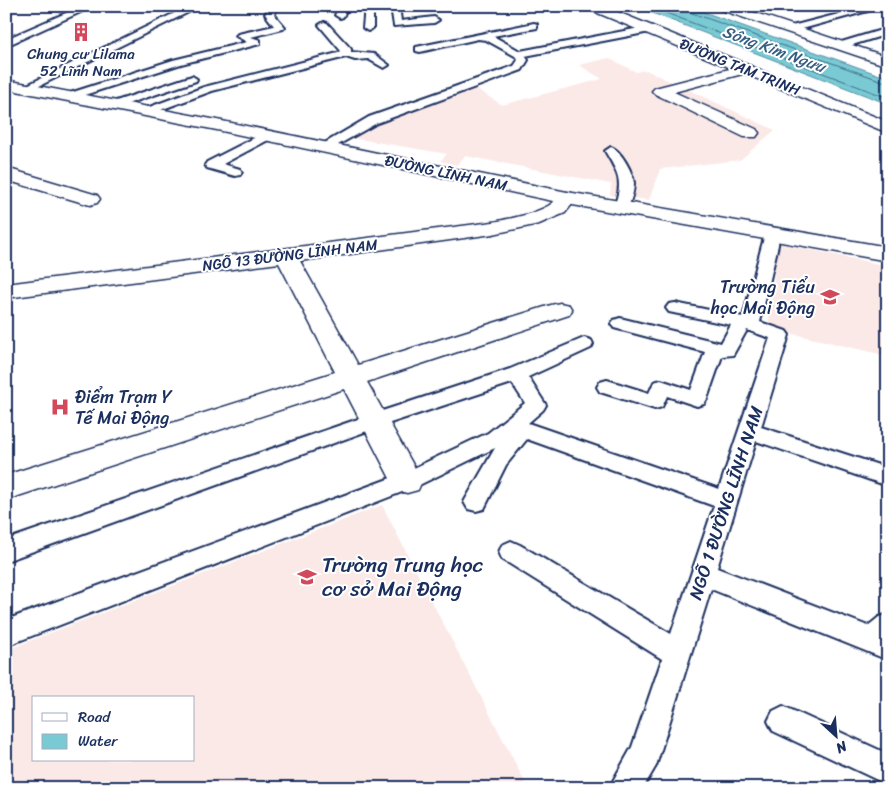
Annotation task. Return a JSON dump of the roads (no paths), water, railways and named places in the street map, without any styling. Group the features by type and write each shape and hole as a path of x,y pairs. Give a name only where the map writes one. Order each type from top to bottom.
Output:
{"street":[{"name":"ĐƯỜNG TAM TRINH","path":"592,6 888,128"},
{"path":"722,6 888,62"},
{"path":"745,69 660,91 750,133"},
{"name":"ĐƯỜNG LĨNH NAM","path":"6,84 324,147 567,198 888,254"},
{"path":"6,174 90,199"},
{"name":"NGÕ 13 ĐƯỜNG LĨNH NAM","path":"6,290 286,256 493,228 539,218 558,209 567,198"},
{"path":"286,256 407,481"},
{"path":"6,488 560,310"}],"lane":[{"path":"6,43 90,6"},
{"path":"27,88 197,6"},
{"path":"71,96 177,62 257,42 241,36 280,27 269,14 276,6"},
{"path":"368,28 369,6"},
{"path":"395,6 397,24 434,20"},
{"path":"791,30 885,7"},
{"path":"324,25 347,51 344,53"},
{"path":"488,37 489,34 534,26"},
{"path":"519,54 650,29"},
{"path":"839,46 888,32"},
{"path":"324,147 373,120 518,68 522,60 519,54 488,37 478,36 420,49"},
{"path":"504,45 522,41"},
{"path":"544,48 563,58"},
{"path":"148,112 208,89 344,53 355,56 370,56 383,65"},
{"path":"114,105 192,79"},
{"path":"235,172 212,165 266,136"},
{"path":"611,151 628,179 627,193 621,206"},
{"path":"620,324 726,350 746,323 770,246 771,233"},
{"path":"675,308 746,323"},
{"name":"NGÕ 1 ĐƯỜNG LĨNH NAM","path":"625,788 645,755 780,334 746,323"},
{"path":"6,551 374,421 517,374 584,344"},
{"path":"607,387 655,402 661,387 697,399 716,348"},
{"path":"6,633 407,481 495,439 536,405 517,374"},
{"path":"476,502 498,460 523,429 727,501"},
{"path":"749,431 888,477"},
{"path":"511,552 678,653"},
{"path":"704,574 882,638"},
{"path":"783,722 888,770"}],"water":[{"name":"Sông Kim Ngưu","path":"634,6 687,6 888,78 888,104"}],"place":[{"name":"Chung cư Lilama 52 Lĩnh Nam","path":"81,32"},
{"name":"Trường Tiểu học Mai Động","path":"830,297"},
{"name":"Điểm Trạm Y Tế Mai Động","path":"60,407"},
{"name":"Trường Trung học cơ sở Mai Động","path":"307,577"}]}
